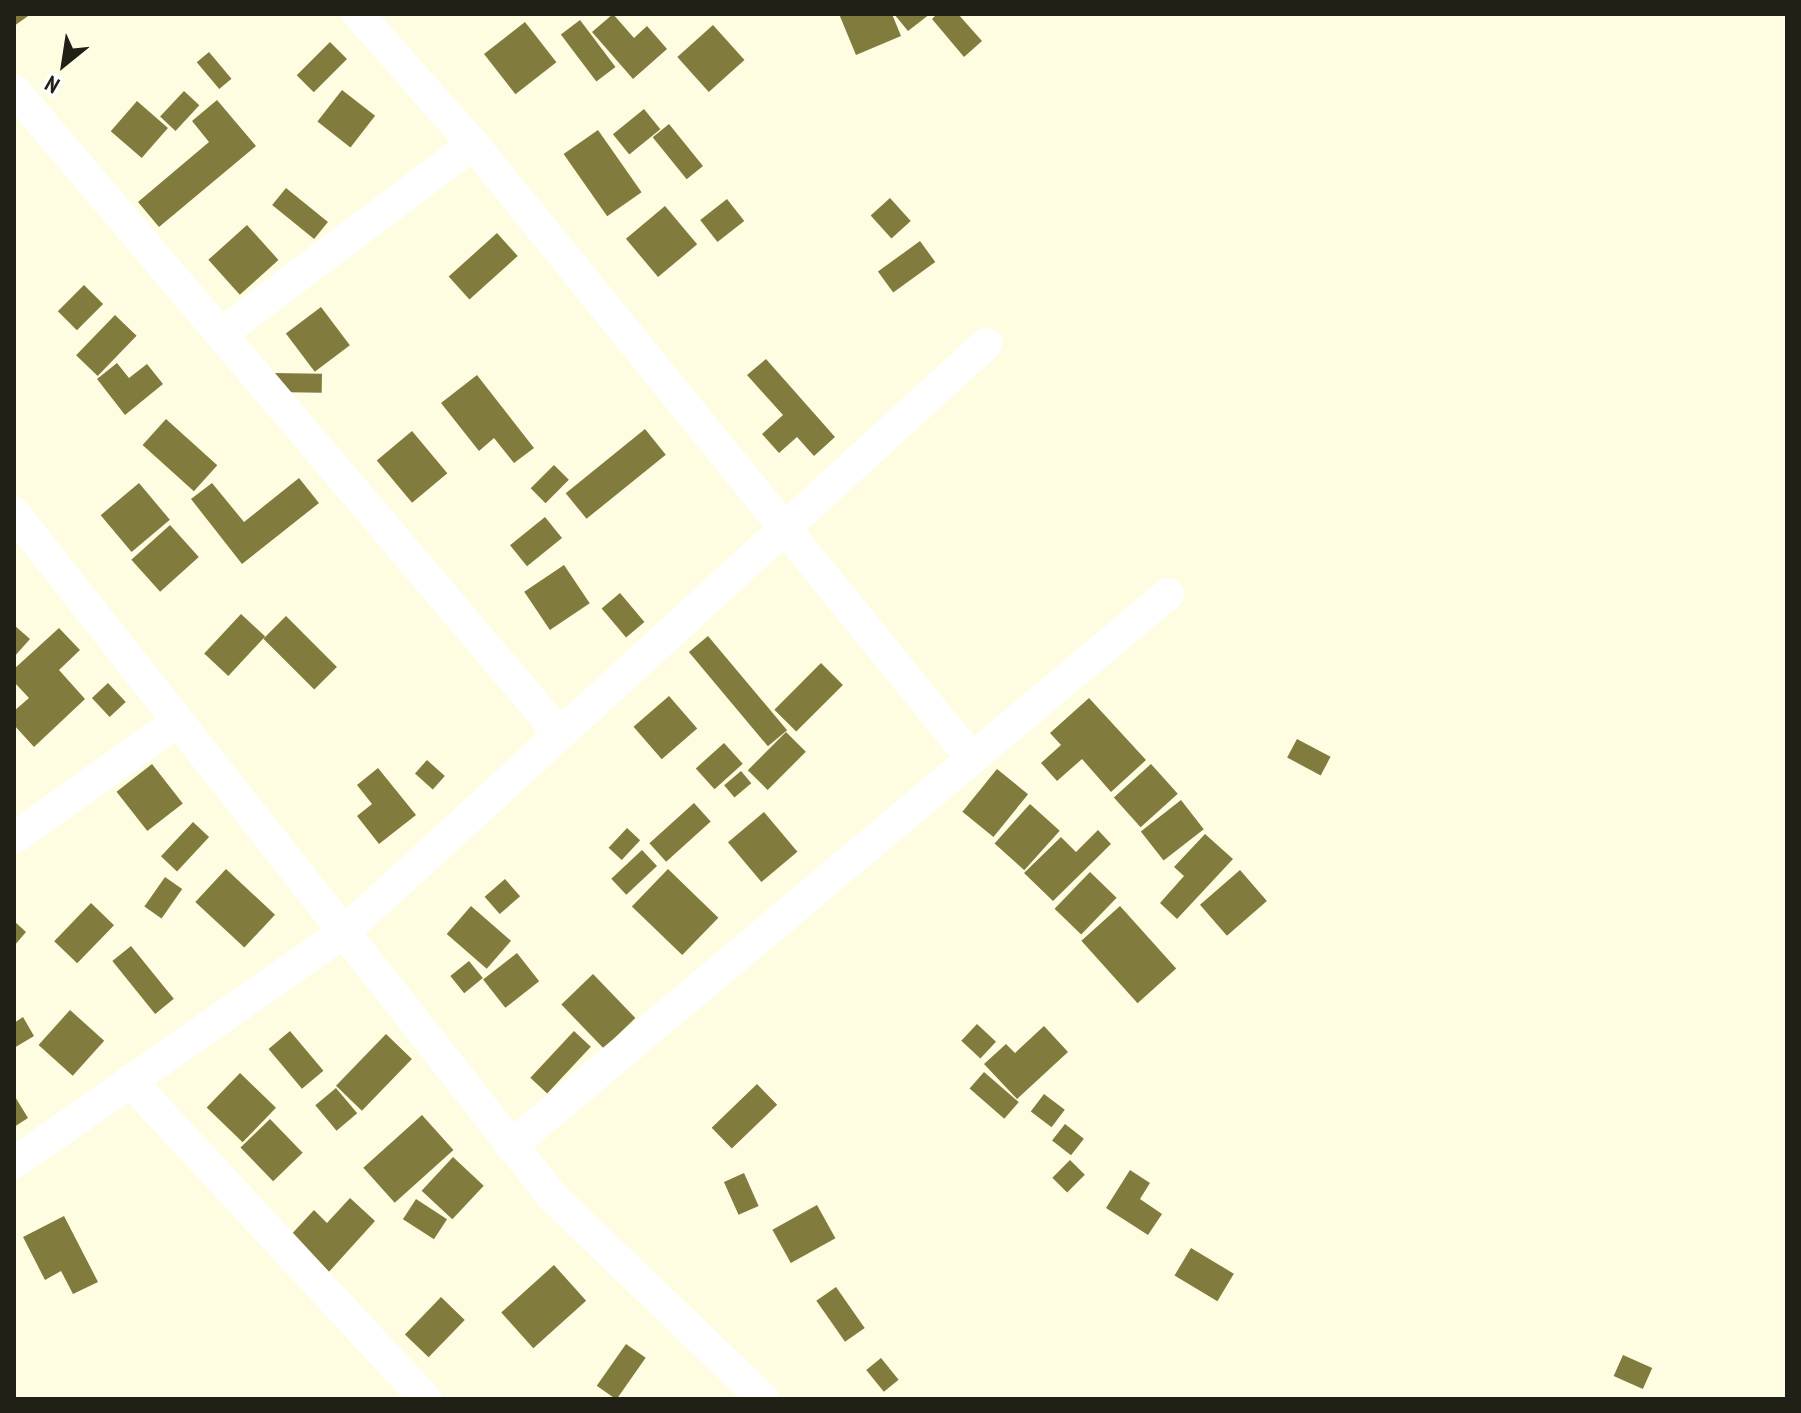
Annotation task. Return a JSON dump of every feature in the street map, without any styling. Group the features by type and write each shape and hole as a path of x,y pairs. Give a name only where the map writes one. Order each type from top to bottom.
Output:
{"street":[{"path":"358,14 473,144 972,759"},
{"path":"14,90 560,734"},
{"path":"221,334 473,144"},
{"path":"14,1163 344,932 986,344"},
{"path":"14,513 552,1196 763,1399"},
{"path":"511,1146 1168,594"},
{"path":"14,838 178,721"},
{"path":"130,1081 426,1399"}],"building":[{"path":"14,14 31,14 14,26"},
{"path":"613,14 634,38 647,26 667,49 633,79 592,32"},
{"path":"839,14 892,14 901,36 856,55"},
{"path":"894,14 930,14 908,31"},
{"path":"937,14 958,14 982,41 964,57 932,19"},
{"path":"580,20 616,67 596,82 561,34"},
{"path":"525,22 556,62 515,94 484,54"},
{"path":"713,25 744,60 709,92 677,57"},
{"path":"330,42 347,59 314,92 297,75"},
{"path":"209,52 231,79 219,89 197,62"},
{"path":"342,90 375,116 350,147 317,122"},
{"path":"184,91 199,105 175,131 160,117"},
{"path":"217,100 256,146 159,227 138,202 209,142 192,121"},
{"path":"137,101 168,128 142,158 111,131"},
{"path":"644,109 660,129 629,154 613,134"},
{"path":"669,124 703,166 687,179 653,137"},
{"path":"598,130 642,192 607,216 564,154"},
{"path":"286,188 328,222 314,239 272,205"},
{"path":"890,198 911,221 891,238 871,215"},
{"path":"727,199 744,221 717,242 700,220"},
{"path":"665,206 697,244 658,277 626,239"},
{"path":"247,225 278,260 240,295 208,260"},
{"path":"497,233 518,256 469,300 449,276"},
{"path":"920,241 935,262 893,293 878,272"},
{"path":"84,285 103,304 77,330 58,311"},
{"path":"321,307 350,345 315,372 286,333"},
{"path":"115,315 137,336 98,376 76,355"},
{"path":"766,359 835,437 814,456 797,437 779,453 762,434 783,415 747,375"},
{"path":"117,363 129,378 147,364 163,384 125,415 97,379"},
{"path":"272,373 322,374 322,393 272,392"},
{"path":"477,375 534,448 514,463 494,438 479,451 441,403"},
{"path":"166,419 217,465 194,491 143,445"},
{"path":"645,429 666,455 586,519 566,493"},
{"path":"412,431 447,473 412,503 377,461"},
{"path":"554,465 569,480 546,503 531,488"},
{"path":"299,478 319,503 242,564 191,499 212,483 244,522"},
{"path":"139,483 170,520 132,552 101,515"},
{"path":"545,517 562,538 527,566 510,545"},
{"path":"170,525 199,557 160,592 131,560"},
{"path":"564,565 590,603 550,630 524,592"},
{"path":"620,593 644,622 626,638 602,608"},
{"path":"241,614 265,637 228,676 204,653"},
{"path":"286,616 337,667 314,690 263,639"},
{"path":"14,625 30,639 14,657"},
{"path":"59,628 80,650 59,670 85,699 34,747 14,725 14,711 29,698 14,682 14,669"},
{"path":"708,636 787,730 768,746 689,652"},
{"path":"821,663 843,685 796,732 774,710"},
{"path":"108,683 126,702 110,717 92,698"},
{"path":"669,696 697,728 662,759 634,727"},
{"path":"1089,698 1146,760 1111,792 1082,759 1057,781 1041,763 1061,745 1050,733"},
{"path":"786,732 806,752 768,790 748,770"},
{"path":"1297,739 1331,757 1321,775 1287,758"},
{"path":"724,743 743,764 714,789 696,768"},
{"path":"427,760 445,776 433,789 415,773"},
{"path":"152,764 183,803 147,831 117,792"},
{"path":"1151,764 1178,794 1141,827 1114,797"},
{"path":"378,768 416,815 379,844 357,816 372,804 357,785"},
{"path":"997,769 1028,794 993,837 962,812"},
{"path":"741,771 751,783 734,797 724,785"},
{"path":"1181,800 1204,829 1164,861 1141,831"},
{"path":"694,803 711,822 666,862 649,843"},
{"path":"1030,804 1060,831 1024,870 995,843"},
{"path":"764,812 797,852 761,882 728,842"},
{"path":"193,822 209,837 177,871 161,856"},
{"path":"627,828 640,840 622,860 609,848"},
{"path":"1098,830 1111,844 1053,901 1024,873 1061,837 1076,852"},
{"path":"1205,834 1233,859 1177,919 1160,903 1184,876 1174,867"},
{"path":"642,850 657,866 626,895 611,879"},
{"path":"226,869 275,915 244,948 195,902"},
{"path":"668,869 718,918 682,955 632,906"},
{"path":"1240,870 1267,901 1227,936 1200,905"},
{"path":"1090,872 1117,898 1081,934 1055,909"},
{"path":"165,877 182,889 162,919 144,906"},
{"path":"505,879 520,896 500,914 485,897"},
{"path":"91,903 114,925 77,963 54,941"},
{"path":"471,906 511,941 487,969 447,934"},
{"path":"1120,906 1176,968 1138,1003 1081,941"},
{"path":"14,921 26,932 14,946"},
{"path":"131,946 174,999 155,1014 112,961"},
{"path":"517,953 539,981 505,1008 483,979"},
{"path":"469,961 483,978 464,993 450,976"},
{"path":"593,974 635,1018 604,1048 561,1005"},
{"path":"70,1010 104,1041 73,1076 39,1045"},
{"path":"23,1017 34,1036 14,1048 14,1023"},
{"path":"977,1024 996,1042 980,1059 961,1041"},
{"path":"1044,1026 1068,1052 1017,1099 984,1064 1006,1044 1015,1053"},
{"path":"290,1031 323,1071 302,1089 269,1049"},
{"path":"574,1031 591,1047 547,1093 530,1078"},
{"path":"386,1034 412,1059 362,1111 336,1086"},
{"path":"984,1072 1019,1102 1004,1119 970,1089"},
{"path":"240,1073 276,1108 243,1142 207,1108"},
{"path":"757,1084 777,1105 732,1149 712,1128"},
{"path":"336,1088 357,1113 337,1131 315,1105"},
{"path":"1044,1094 1065,1110 1052,1127 1031,1112"},
{"path":"14,1095 28,1118 14,1127"},
{"path":"422,1115 453,1150 395,1203 363,1168"},
{"path":"270,1119 303,1153 273,1181 241,1147"},
{"path":"1065,1124 1084,1139 1071,1155 1052,1141"},
{"path":"453,1157 484,1186 452,1219 422,1191"},
{"path":"1070,1160 1085,1175 1067,1193 1052,1178"},
{"path":"1130,1170 1150,1183 1140,1199 1162,1214 1148,1235 1106,1208"},
{"path":"744,1173 759,1206 739,1215 724,1182"},
{"path":"350,1198 375,1221 327,1274 288,1238 314,1210 327,1223"},
{"path":"416,1199 447,1219 434,1239 403,1219"},
{"path":"817,1205 835,1238 791,1263 772,1230"},
{"path":"64,1216 98,1282 73,1294 61,1271 45,1280 23,1237"},
{"path":"1191,1248 1234,1274 1217,1301 1175,1275"},
{"path":"554,1265 586,1301 533,1348 501,1313"},
{"path":"836,1287 865,1328 845,1342 816,1301"},
{"path":"441,1297 465,1320 429,1357 405,1334"},
{"path":"626,1344 646,1358 617,1399 597,1386"},
{"path":"1623,1355 1652,1368 1643,1389 1614,1376"},
{"path":"881,1358 899,1380 884,1392 866,1370"}]}
